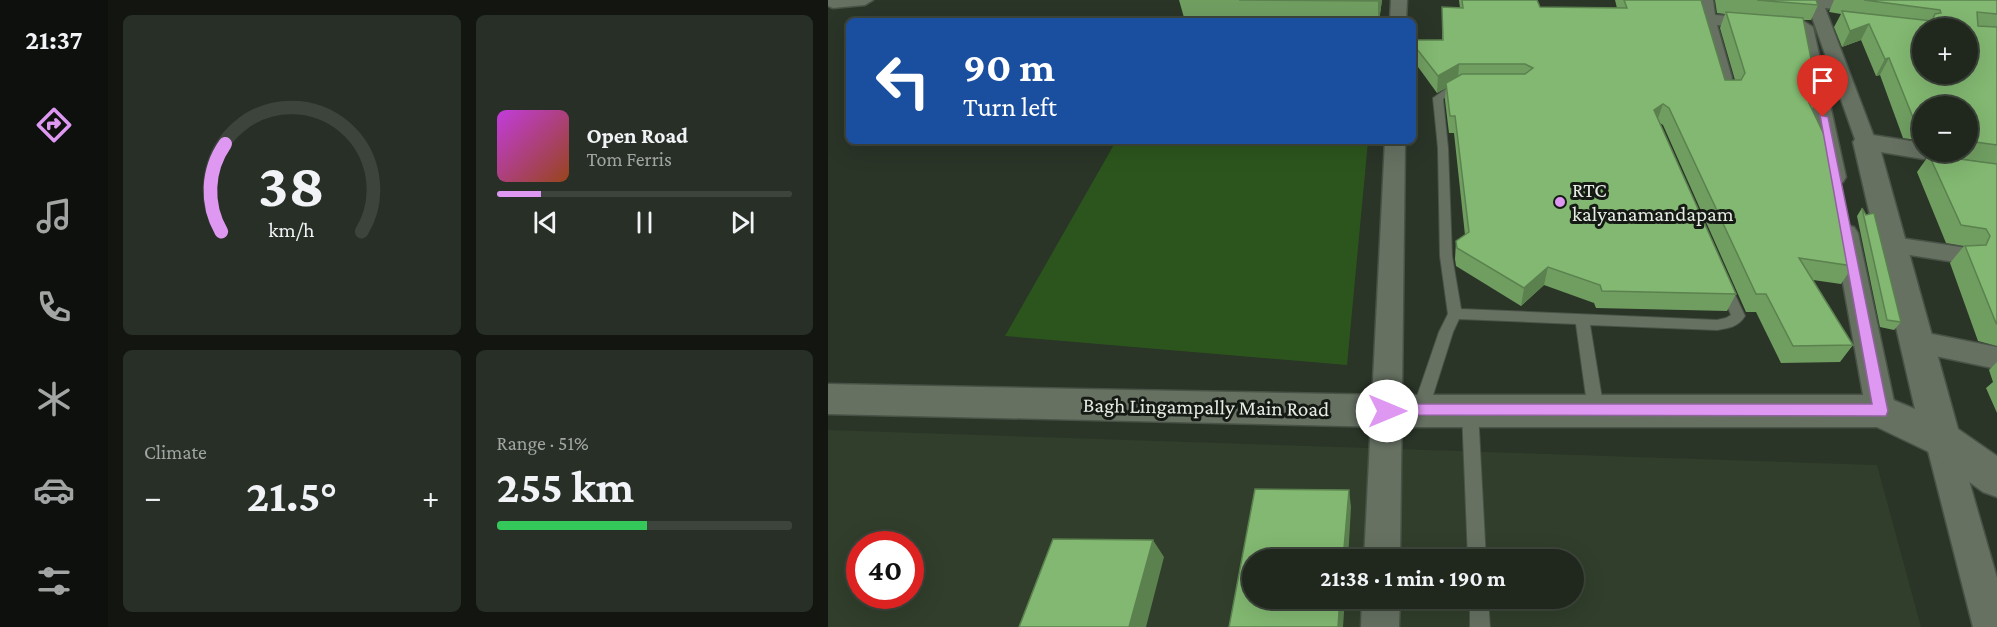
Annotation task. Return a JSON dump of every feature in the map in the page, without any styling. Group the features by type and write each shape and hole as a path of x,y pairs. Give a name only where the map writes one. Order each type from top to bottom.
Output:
{"street":[{"path":"832,0 833,3 865,0"},
{"path":"1398,18 1399,0"},
{"path":"1705,0 1707,19 1727,91"},
{"path":"1849,0 1853,6 1815,3 1801,25 1841,207 1881,411"},
{"path":"1707,19 1801,25 1853,22"},
{"path":"1801,25 1869,150 1941,439 1992,627"},
{"path":"1384,549 1403,411 1395,144"},
{"path":"1869,150 1912,154"},
{"path":"1893,245 1961,255"},
{"path":"1917,342 1997,358"},
{"name":"Bagh Lingampally Main Road","path":"828,399 1403,411 1881,411 1941,439 1997,479"},
{"path":"1380,627 1381,609"}],"lane":[{"path":"1403,411 1455,314 1446,256 1443,148 1438,98 1453,88 1480,86"},
{"path":"1455,314 1717,325 1730,322 1738,316 1720,274"},
{"path":"1582,320 1596,411"},
{"path":"1470,411 1476,549"},
{"path":"1479,609 1480,627"}],"shaded area":[{"path":"828,430 1877,465 1921,627 828,627"}],"green space":[{"path":"1114,144 1368,144 1347,365 1005,336"}],"building":[{"path":"1239,0 1378,0 1378,1"},
{"path":"1462,0 1537,0 1540,7 1627,8 1624,0 1701,0 1725,80 1741,80 1745,73 1726,12 1803,18 1816,84 1802,83 1815,103 1809,103 1828,143 1853,266 1799,258 1853,345 1793,346 1766,294 1756,294 1669,108 1663,104 1654,110 1736,294 1602,291 1600,285 1548,267 1524,288 1457,248 1456,241 1469,232 1455,116 1450,116 1446,83 1462,74 1525,74 1533,68 1525,64 1459,64 1438,76 1416,48 1416,40 1443,40 1442,7 1463,8"},
{"path":"1757,0 1816,0 1818,5"},
{"path":"1864,0 1997,0 1997,14 1977,12 1977,18 1933,18 1935,14 1941,13 1940,10"},
{"path":"1842,11 1912,19 1912,84 1978,84 1978,26 1997,27 1997,145 1978,142 1978,96 1912,96 1912,115 1889,58 1885,59 1869,24 1850,31"},
{"path":"1978,161 1997,164 1997,324 1965,246 1986,245 1990,236 1986,229 1961,225 1932,162"},
{"path":"1862,208 1866,215 1874,213 1901,322 1887,320"},
{"path":"1255,489 1349,490 1344,549 1244,549"},
{"path":"1053,539 1153,540 1129,627 1019,627"},
{"path":"1242,558 1242,609 1339,609 1338,627 1229,627"}],"place":[{"name":"RTC kalyanamandapam","path":"1560,202"}],"route":[{"path":"1387,411 1881,411 1823,117"}]}
